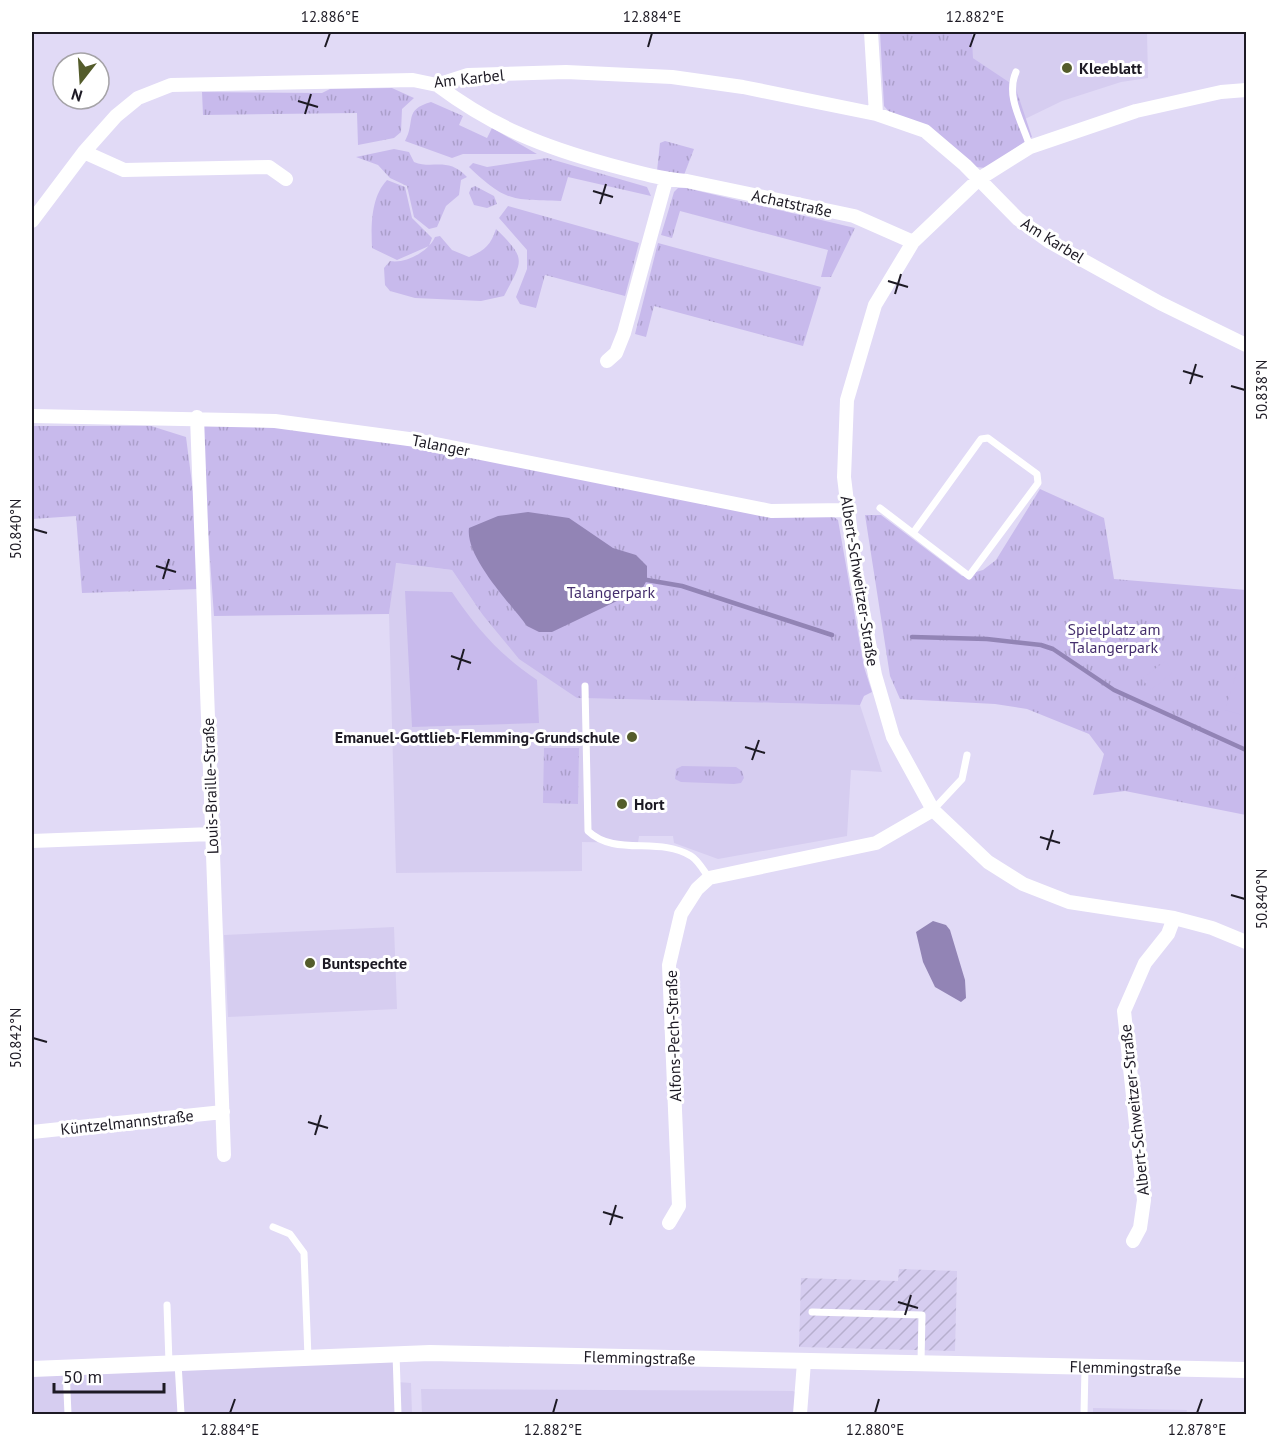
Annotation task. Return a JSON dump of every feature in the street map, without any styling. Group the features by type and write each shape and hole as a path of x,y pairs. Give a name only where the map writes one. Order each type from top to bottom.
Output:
{"street":[{"path":"871,32 876,114"},
{"name":"Am Karbel","path":"32,221 108,124 138,98 171,85 414,80 437,85 468,75 566,72 662,76 743,87 876,114 925,132 979,179 1018,219 1050,242 1160,303 1246,345"},
{"name":"Achatstraße","path":"437,85 468,108 531,141 565,153 666,180 687,181 854,216 913,242"},
{"name":"Albert-Schweitzer-Straße","path":"1246,90 1221,92 1136,111 1030,147 979,179 913,242 875,305 848,398 844,477 847,510 875,675 893,737 933,810 988,862 1023,884 1069,902 1174,918 1212,928 1246,942"},
{"path":"84,152 124,170 269,167 286,179"},
{"path":"607,361 616,353 624,333 666,180"},
{"name":"Talanger","path":"32,416 275,420 397,437 771,512 847,510"},
{"name":"Louis-Braille-Straße","path":"197,417 224,1155"},
{"path":"709,878 876,843 933,810"},
{"path":"32,841 212,834"},
{"name":"Alfons-Pech-Straße","path":"669,1223 679,1206 669,965 681,914 697,889 709,878"},
{"name":"Albert-Schweitzer-Straße","path":"1133,1240 1140,1228 1144,1200 1124,1011 1145,963 1168,934 1174,918"},
{"name":"Küntzelmannstraße","path":"32,1132 223,1112"},
{"name":"Flemmingstraße","path":"32,1369 396,1354 1246,1370"},
{"path":"800,1414 804,1362"}],"lane":[{"path":"1016,72 1011,84 1011,94 1030,147"},
{"path":"880,508 969,576 1038,483 1037,474 988,438 981,439 913,533"},
{"path":"585,686 588,831 601,842 665,848 692,856 709,878"},
{"path":"933,810 962,779 967,755"},
{"path":"273,1227 290,1234 304,1253 308,1357"},
{"path":"167,1305 181,1414"},
{"path":"812,1312 922,1315 921,1364"},
{"path":"396,1354 398,1414"},
{"path":"1084,1414 1085,1367"},
{"path":"66,1368 68,1414"}],"shaded area":[{"name":"Kleeblatt","path":"972,32 1147,32 1148,78 1121,82 1062,101 1025,119 1015,86 973,58"},
{"path":"528,512 569,518 613,548 636,555 647,566 647,580 642,589 552,632 539,632 527,626 481,566 470,540 469,528 498,516"},
{"name":"Emanuel-Gottlieb-Flemming-Grundschule","path":"395,563 452,570 482,614 577,698 860,705 882,772 851,770 847,836 718,859 674,843 673,836 639,836 638,843 582,842 582,871 396,873 389,614"},
{"path":"933,921 946,925 950,930 965,980 966,998 961,1002 935,987 923,962 916,932"},
{"name":"Buntspechte","path":"394,927 397,1009 228,1017 224,935"},
{"path":"899,1269 957,1271 955,1351 799,1347 801,1278 898,1281"},
{"path":"396,1354 397,1382 411,1383 412,1414 32,1414 32,1369"},
{"path":"421,1389 793,1391 797,1393 796,1414 422,1414"},
{"path":"1093,1408 1187,1410 1186,1414 1093,1414"}],"green space":[{"path":"880,32 972,32 973,58 1015,86 1032,137 986,168 976,167 891,114 884,106"},
{"path":"392,88 414,98 402,109 401,132 394,138 358,145 357,113 203,115 202,92 322,93 330,89"},
{"path":"431,102 463,116 459,125 487,138 492,128 537,154 463,154 452,158 405,141 413,113 422,105"},
{"path":"665,141 694,149 684,175 657,171 660,143"},
{"path":"394,149 409,152 414,162 446,165 467,177 461,180 459,195 446,206 437,227 429,229 414,217 407,186 390,178 378,165 356,157"},
{"path":"547,158 647,187 651,196 568,177 561,201 520,199 502,193 469,167 473,163 487,167"},
{"path":"387,180 405,187 412,218 432,238 429,246 397,260 372,248 375,203"},
{"path":"475,186 494,196 497,204 487,208 474,205 469,193"},
{"path":"678,188 855,228 831,277 821,277 828,250 680,211 672,238 661,235 674,192"},
{"path":"508,206 639,243 625,296 545,275 536,308 520,304 516,297 527,269 527,250 499,218"},
{"path":"496,229 513,247 519,260 515,275 504,296 481,301 415,298 390,291 385,285 384,268 390,261 403,260 422,252 435,237 440,236 452,250 469,257 486,247"},
{"path":"658,243 821,287 803,346 654,306 646,337 635,334"},
{"name":"Talangerpark","path":"200,419 276,424 830,514 838,520 864,667 872,692 864,696 860,705 577,698 519,659 482,614 452,570 396,563 389,614 214,616"},
{"path":"32,426 151,426 186,437 197,522 199,589 82,593 76,516 32,519"},
{"name":"Spielplatz am Talangerpark","path":"1040,489 1104,518 1114,579 1246,590 1246,815 1125,791 1093,795 1104,754 1089,734 1027,709 995,704 900,699 890,676 865,515 881,515 962,576 983,570 996,560"},
{"path":"405,591 452,592 490,641 537,680 539,723 412,727"},
{"path":"1165,661 1173,672 1151,690 1142,679"},
{"path":"1239,665 1246,668 1246,716 1225,710"},
{"path":"544,748 579,748 578,804 543,803"},
{"path":"682,766 736,767 742,771 744,778 741,783 734,784 681,782 675,779 676,769"}],"waterway":[{"path":"647,580 682,586 832,635"},
{"path":"912,637 987,639 1041,645 1053,649 1114,690 1246,750"}],"place":[{"name":"Kleeblatt","path":"1067,68"},
{"name":"Emanuel-Gottlieb-Flemming-Grundschule","path":"632,737"},
{"name":"Hort","path":"622,804"},
{"name":"Buntspechte","path":"310,963"}]}
